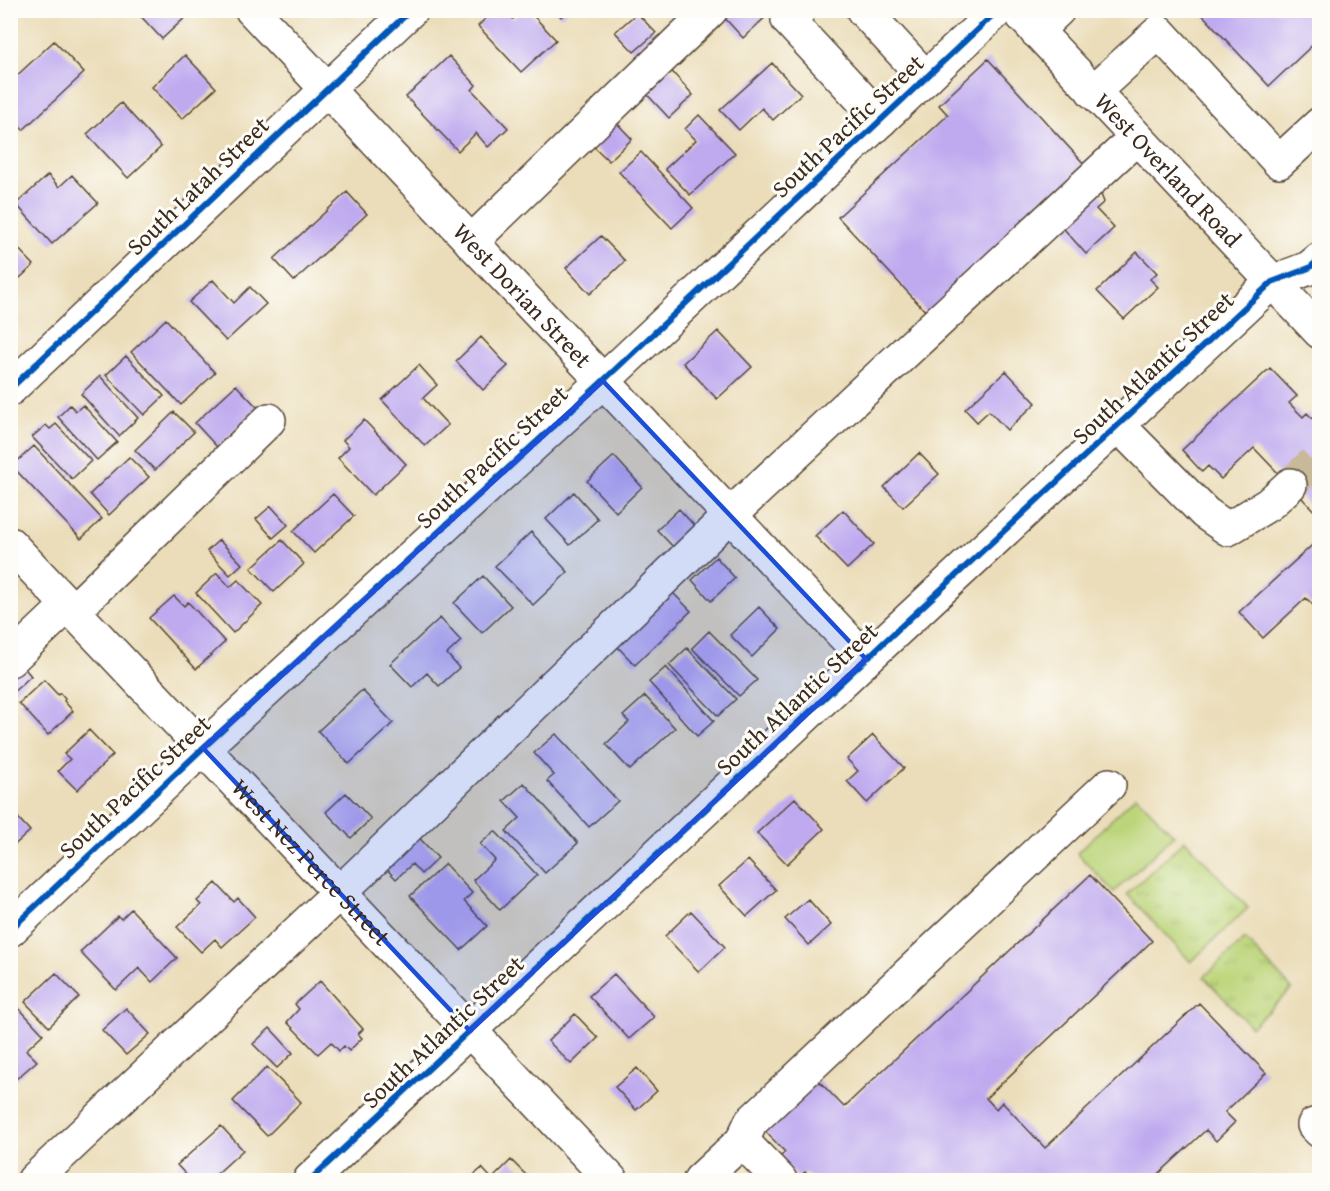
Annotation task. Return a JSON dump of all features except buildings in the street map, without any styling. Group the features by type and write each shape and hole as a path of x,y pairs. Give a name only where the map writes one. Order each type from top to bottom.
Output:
{"street":[{"name":"West Dorian Street","path":"252,10 866,659"},
{"name":"South Latah Street","path":"10,389 411,10"},
{"path":"471,242 711,10"},
{"path":"799,10 789,20 881,120"},
{"path":"863,10 926,78"},
{"name":"South Pacific Street","path":"10,930 203,748 603,381 998,10"},
{"name":"West Overland Road","path":"1037,17 1093,92 1320,332"},
{"path":"1093,92 1159,32 1279,162 1320,124"},
{"path":"34,1180 339,892 730,515 1136,138"},
{"name":"South Atlantic Street","path":"310,1180 1272,282 1312,266 1320,259"},
{"path":"10,660 71,608 269,420"},
{"path":"1118,425 1204,513 1228,529 1269,504 1290,485"},
{"name":"West Nez Perce Street","path":"10,544 470,1031 603,1178"},
{"path":"700,1180 742,1141 751,1122 1109,785"},
{"path":"742,1141 780,1180"}],"highlighted area":[{"path":"603,381 866,659 470,1031 203,748"}],"green space":[{"path":"1136,796 1174,835 1114,892 1077,853"},
{"path":"1185,840 1248,908 1191,962 1127,894"},
{"path":"1245,939 1292,989 1251,1027 1204,977"}],"tunnel":[{"path":"1290,485 1320,456"}],"cycle path":[{"path":"10,389 411,10"},
{"path":"10,930 203,748 603,381 998,10"},
{"path":"310,1180 1272,282 1309,268 1320,259"}]}
